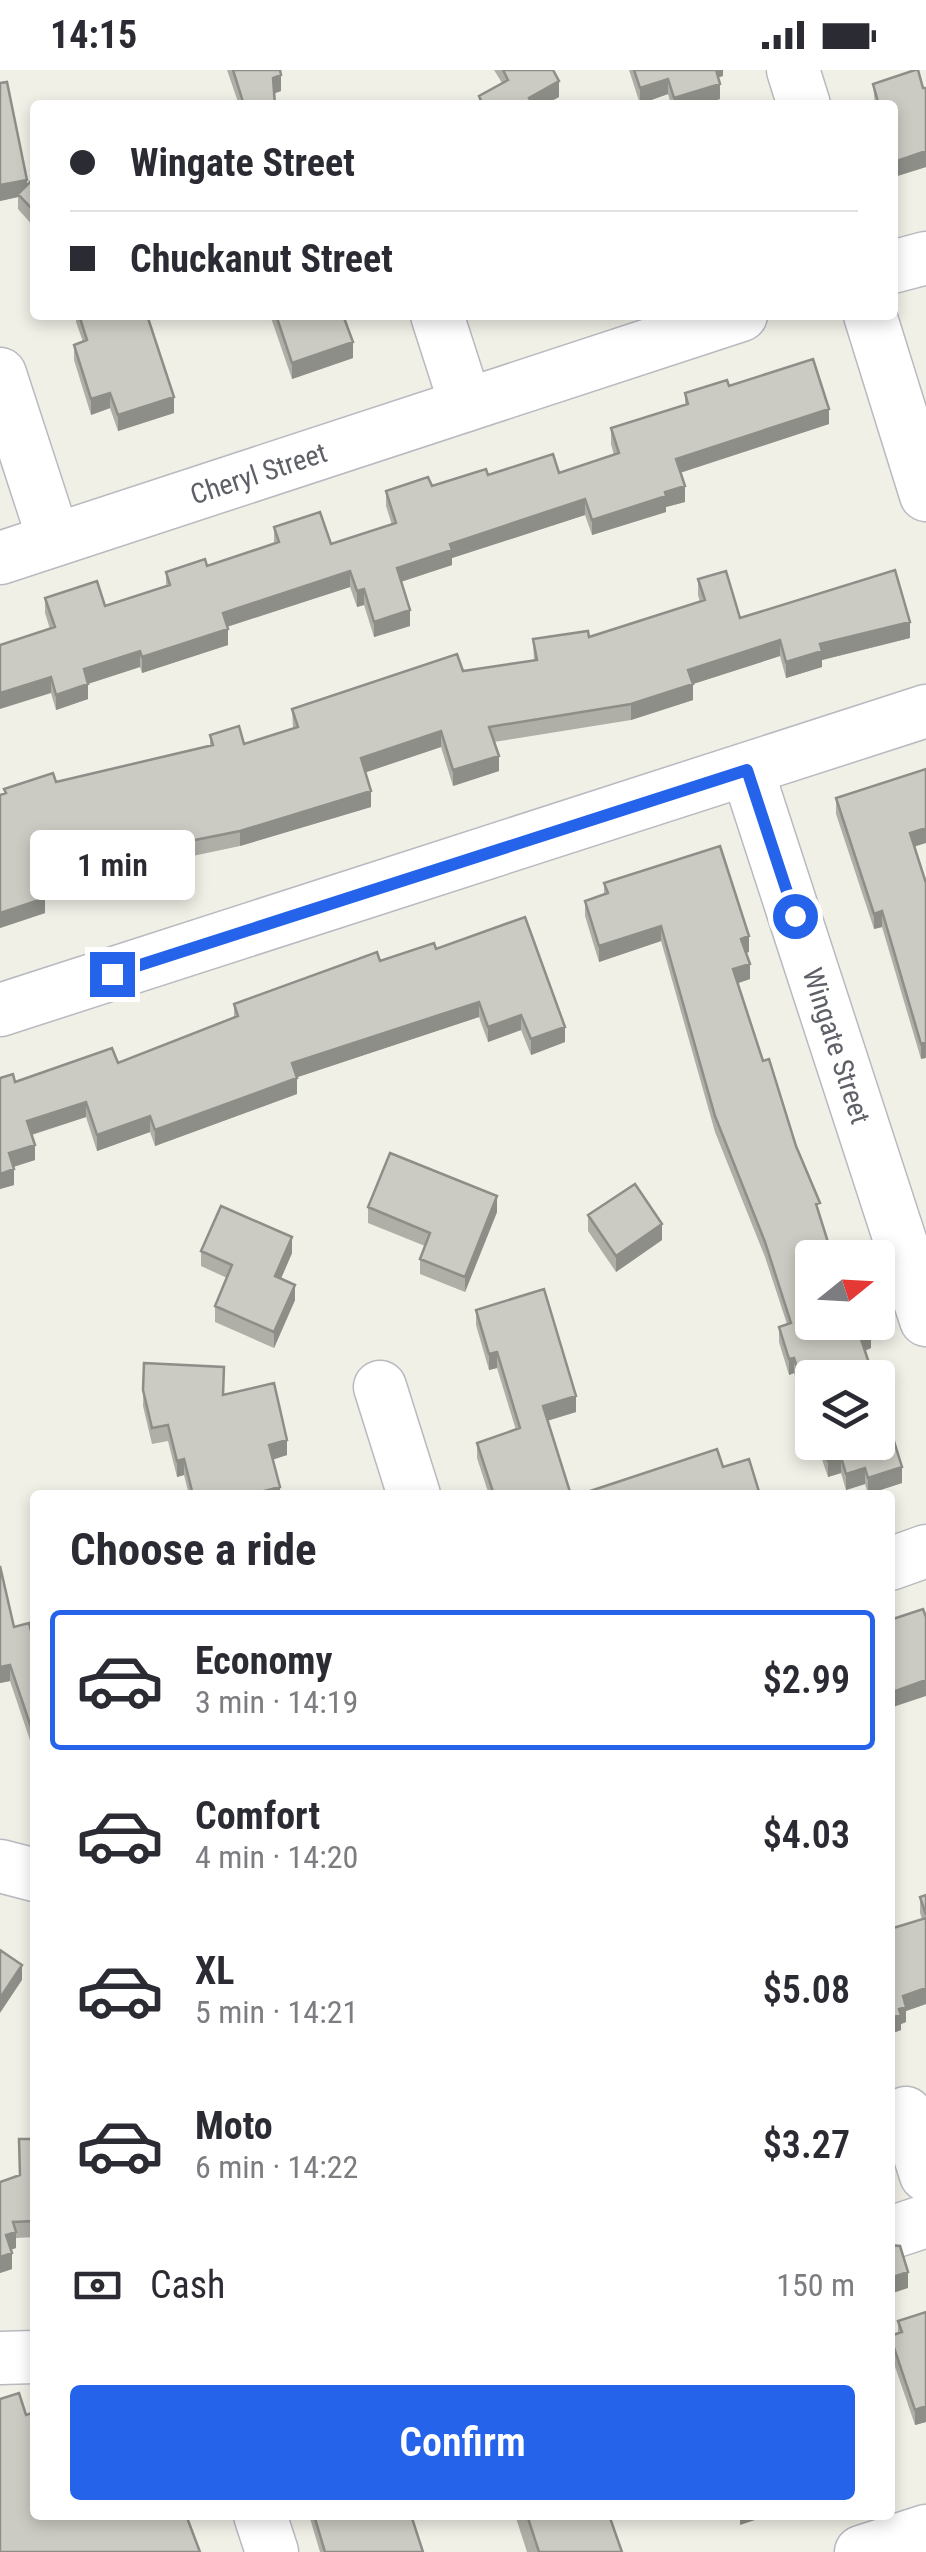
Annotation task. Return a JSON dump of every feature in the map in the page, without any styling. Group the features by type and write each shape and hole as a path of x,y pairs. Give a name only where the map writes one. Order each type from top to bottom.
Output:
{"street":[{"path":"793,70 802,100"},
{"path":"898,265 926,258"},
{"path":"439,320 466,405"},
{"name":"Cheryl Street","path":"0,558 727,320"},
{"path":"872,320 926,495"},
{"path":"0,374 54,540"},
{"path":"0,1010 926,712"},
{"name":"Wingate Street","path":"747,770 926,1320"},
{"path":"380,1387 412,1490"},
{"path":"895,1562 926,1552"},
{"path":"0,1866 30,1874"},
{"path":"895,2231 926,2222"},
{"path":"0,2358 30,2357"},
{"path":"262,2520 272,2552"},
{"path":"861,2552 926,2531"}],"building":[{"path":"233,70 280,70 281,75 273,78 275,100 242,100"},
{"path":"503,70 553,70 559,81 530,100 481,100 479,96 508,80"},
{"path":"634,70 716,70 720,84 674,98 668,79 640,88"},
{"path":"918,70 926,88 926,151 898,161 898,100 878,100 873,84"},
{"path":"7,82 27,180 0,185 0,83"},
{"path":"30,182 30,207 18,194"},
{"path":"81,320 149,320 174,397 118,415 110,393 91,399 74,345 87,340"},
{"path":"278,320 345,320 353,342 292,363"},
{"path":"813,359 829,409 676,459 685,486 665,492 666,496 592,520 585,499 450,544 452,550 397,568 410,610 374,622 364,589 357,591 350,571 223,613 228,629 142,657 140,651 84,669 88,684 56,695 51,677 0,693 0,645 55,627 45,598 97,581 105,606 170,585 166,572 205,559 207,566 279,542 274,527 320,512 331,544 396,523 386,491 428,477 432,486 486,469 488,475 553,454 559,473 619,453 611,428 688,404 685,393 727,380 729,386"},
{"path":"895,570 910,622 820,644 822,651 786,662 780,640 688,670 693,684 631,704 489,727 499,756 453,770 441,731 361,758 371,791 240,831 180,843 183,852 128,865 125,853 40,882 45,898 0,913 0,795 6,793 4,789 53,773 56,782 213,745 210,735 239,726 244,744 298,727 292,709 457,654 463,671 537,660 533,639 588,631 589,637 705,600 698,579 726,571 740,618"},
{"path":"926,769 926,828 910,833 926,883 926,1042 921,1044 882,911 874,914 836,798"},
{"path":"720,846 749,936 741,939 750,964 733,969 763,1061 769,1059 796,1146 820,1203 816,1204 827,1240 795,1240 795,1340 861,1340 868,1360 789,1359 779,1327 791,1323 765,1242 715,1116 661,926 599,946 585,901 608,893 604,883"},
{"path":"525,917 565,1027 531,1039 521,1015 488,1027 479,1002 292,1063 297,1078 155,1130 150,1116 97,1135 86,1102 27,1121 35,1145 9,1153 14,1169 0,1174 0,1078 13,1074 15,1082 112,1048 118,1063 238,1016 234,1004 377,952 380,961 434,943 436,949"},
{"path":"390,1153 497,1196 465,1277 420,1259 430,1233 368,1207"},
{"path":"635,1184 662,1224 616,1256 588,1215"},
{"path":"221,1206 292,1237 275,1276 295,1285 274,1332 215,1306 232,1265 201,1251"},
{"path":"544,1289 576,1396 543,1406 569,1490 492,1490 477,1443 520,1428 497,1352 489,1354 476,1310"},
{"path":"144,1363 224,1367 223,1395 274,1383 287,1440 269,1445 280,1487 192,1490 184,1459 177,1461 168,1425 152,1428 143,1390"},
{"path":"895,1445 902,1467 868,1478 865,1468 846,1474 842,1460 895,1460"},
{"path":"717,1449 723,1467 749,1459 758,1490 593,1490"},
{"path":"0,1566 14,1627 29,1623 30,1627 30,1724 10,1665 0,1667"},
{"path":"923,1609 926,1617 926,1680 895,1691 895,1618"},
{"path":"926,1918 926,1988 903,1996 906,2007 899,2009 901,2015 895,2017 895,1927"},
{"path":"0,1950 22,1965 0,1998"},
{"path":"19,2139 30,2139 30,2221 13,2222 16,2232 6,2235 12,2253 0,2257 0,2182 20,2175"},
{"path":"895,2246 900,2246 908,2272 895,2276"},
{"path":"926,2312 926,2406 915,2410 895,2351 895,2334 902,2332 898,2321"},
{"path":"19,2393 26,2415 30,2414 30,2520 188,2520 200,2552 0,2552 0,2399"},
{"path":"315,2520 413,2520 423,2552 325,2552"},
{"path":"529,2520 611,2520 622,2552 539,2552"}],"route":[{"path":"112,974 747,770 795,916"}]}
